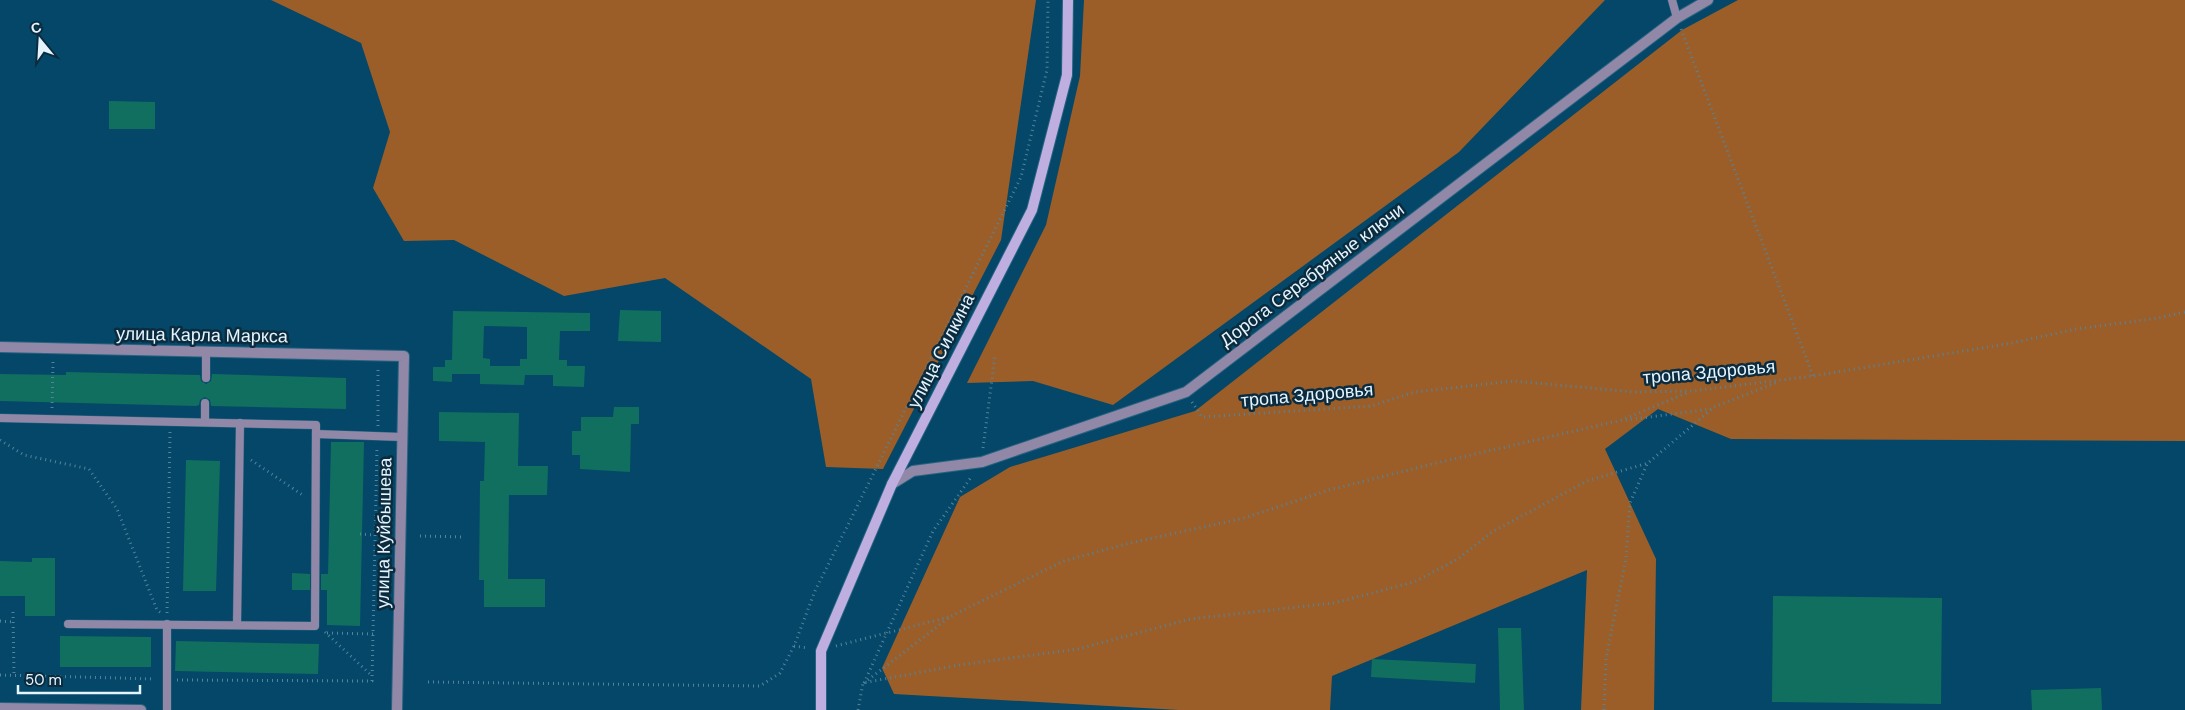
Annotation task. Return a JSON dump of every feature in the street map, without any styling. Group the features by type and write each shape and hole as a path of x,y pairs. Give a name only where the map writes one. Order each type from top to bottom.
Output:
{"main road":[{"name":"улица Силкина","path":"821,710 821,651 892,484 1032,210 1067,75 1068,0"}],"street":[{"name":"Дорога Серебряные ключи","path":"892,484 913,470 982,462 1186,392 1677,18 1708,0"},
{"name":"улица Карла Маркса","path":"0,347 404,356"},
{"name":"улица Куйбышева","path":"397,710 404,356"},
{"path":"0,708 141,710"}],"lane":[{"path":"1672,0 1677,18"},
{"path":"206,352 206,378"},
{"path":"205,403 205,422"},
{"path":"0,418 316,425 314,626 68,624"},
{"path":"237,625 240,423"},
{"path":"316,434 402,437"},
{"path":"167,624 167,710"}],"path":[{"path":"428,682 760,686 780,673 794,646 815,591 1021,177 1047,70 1048,0"},
{"path":"1677,18 1813,376"},
{"name":"тропа Здоровья","path":"1186,392 1202,417 1371,406 1415,392 1513,381 1635,392 1692,391 1813,376 2012,343 2076,329 2159,318 2185,312"},
{"path":"858,710 863,683 933,531 982,462 995,356"},
{"path":"52,419 54,361"},
{"path":"1622,420 1646,419 1712,409 1784,380"},
{"path":"863,683 951,616 1064,561 1244,518 1329,490 1419,467 1622,420 1692,391"},
{"path":"863,683 959,664 1078,649 1190,618 1334,602 1414,582 1458,559 1492,532 1587,481 1648,463 1712,409"},
{"path":"0,440 24,455 89,469 117,509 157,610 167,617 171,421"},
{"path":"240,453 316,504"},
{"path":"1604,710 1606,659 1626,558 1630,503 1648,463"},
{"path":"360,534 375,534"},
{"path":"420,536 462,537"},
{"path":"13,612 14,675"},
{"path":"794,646 821,651 951,616"},
{"path":"0,622 13,622"},
{"path":"314,626 327,633 372,676"},
{"path":"327,633 373,634"},
{"path":"0,675 167,680 372,681"}],"shaded area":[{"path":"271,0 1036,0 1001,240 883,469 826,467 811,379 665,278 564,296 454,240 404,241 373,188 390,132 361,43"},
{"path":"1084,0 1605,0 1459,152 1113,405 1033,381 967,383 1046,225 1080,76"},
{"path":"1738,0 2185,0 2185,441 1731,439 1658,409 1605,449 1656,559 1654,710 1581,710 1587,570 1332,676 1330,710 1179,710 894,694 882,668 960,497 1010,467 1195,411 1682,30"}],"building":[{"path":"109,101 155,102 155,129 109,129"},
{"path":"620,310 661,311 661,342 618,341"},
{"path":"453,311 590,313 590,331 560,331 559,360 567,360 567,366 585,366 584,387 553,386 553,375 525,375 524,385 480,384 480,374 452,374 452,382 433,381 433,367 445,367 445,360 452,360","holes":["484,326 527,327 527,359 520,359 520,366 490,366 490,359 483,358"]},
{"path":"66,372 200,375 201,381 206,384 211,381 212,374 346,378 346,409 211,406 210,400 205,397 196,406 0,401 0,374 66,375"},
{"path":"614,407 639,407 639,424 631,424 630,472 580,469 580,455 572,455 572,431 581,431 581,417 613,417"},
{"path":"439,412 519,413 518,466 548,466 547,495 509,495 508,579 545,579 545,607 484,607 484,580 479,580 480,481 484,481 485,442 439,441"},
{"path":"331,442 364,442 360,626 327,625 327,590 321,590 321,574 328,574"},
{"path":"186,460 220,461 216,591 183,591"},
{"path":"32,558 55,558 55,616 25,616 25,596 0,596 0,561 32,562"},
{"path":"292,573 310,574 310,590 292,590"},
{"path":"1773,596 1942,598 1941,704 1772,702"},
{"path":"1498,628 1521,628 1524,710 1500,710"},
{"path":"60,636 151,637 151,667 60,667"},
{"path":"176,641 319,644 318,674 175,671"},
{"path":"1372,659 1476,664 1475,683 1371,677"},
{"path":"2101,688 2102,710 2032,710 2031,690"}]}
